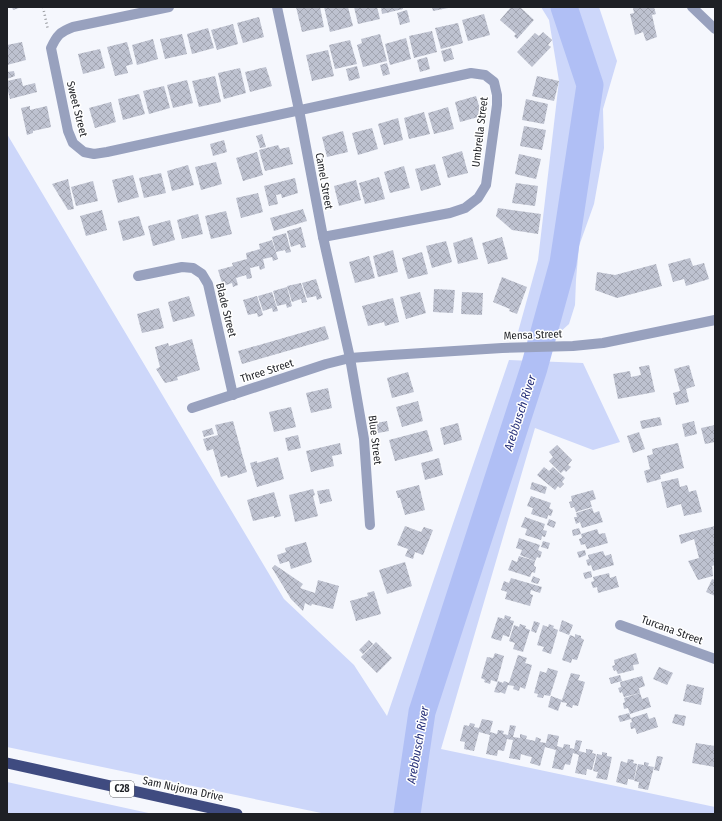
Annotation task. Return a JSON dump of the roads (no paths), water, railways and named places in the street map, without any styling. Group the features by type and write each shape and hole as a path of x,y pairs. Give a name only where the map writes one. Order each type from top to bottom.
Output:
{"highway":[{"name":"Sam Nujoma Drive","path":"7,763 237,814"}],"street":[{"name":"Sweet Street","path":"169,7 72,27 63,31 55,39 52,48 68,131 73,143 84,152 94,154 107,152 299,110"},
{"name":"Camel Street","path":"276,7 299,110 322,237 350,358"},
{"path":"692,7 715,29"},
{"name":"Umbrella Street","path":"299,110 471,73 484,76 494,82 497,95 497,105 486,185 478,198 465,208 450,213 322,237"},
{"name":"Blade Street","path":"138,276 182,267 193,268 202,274 208,284 233,395"},
{"name":"Mensa Street","path":"350,358 502,348 573,346 603,343 715,320"},
{"name":"Three Street","path":"192,408 326,364 350,358"},
{"name":"Blue Street","path":"350,358 364,439 370,525"},
{"name":"Turcana Street","path":"620,625 715,659"}],"waterway":[{"name":"Arebbusch River","path":"407,814 422,712 534,368 563,263 590,85 564,7"}]}
